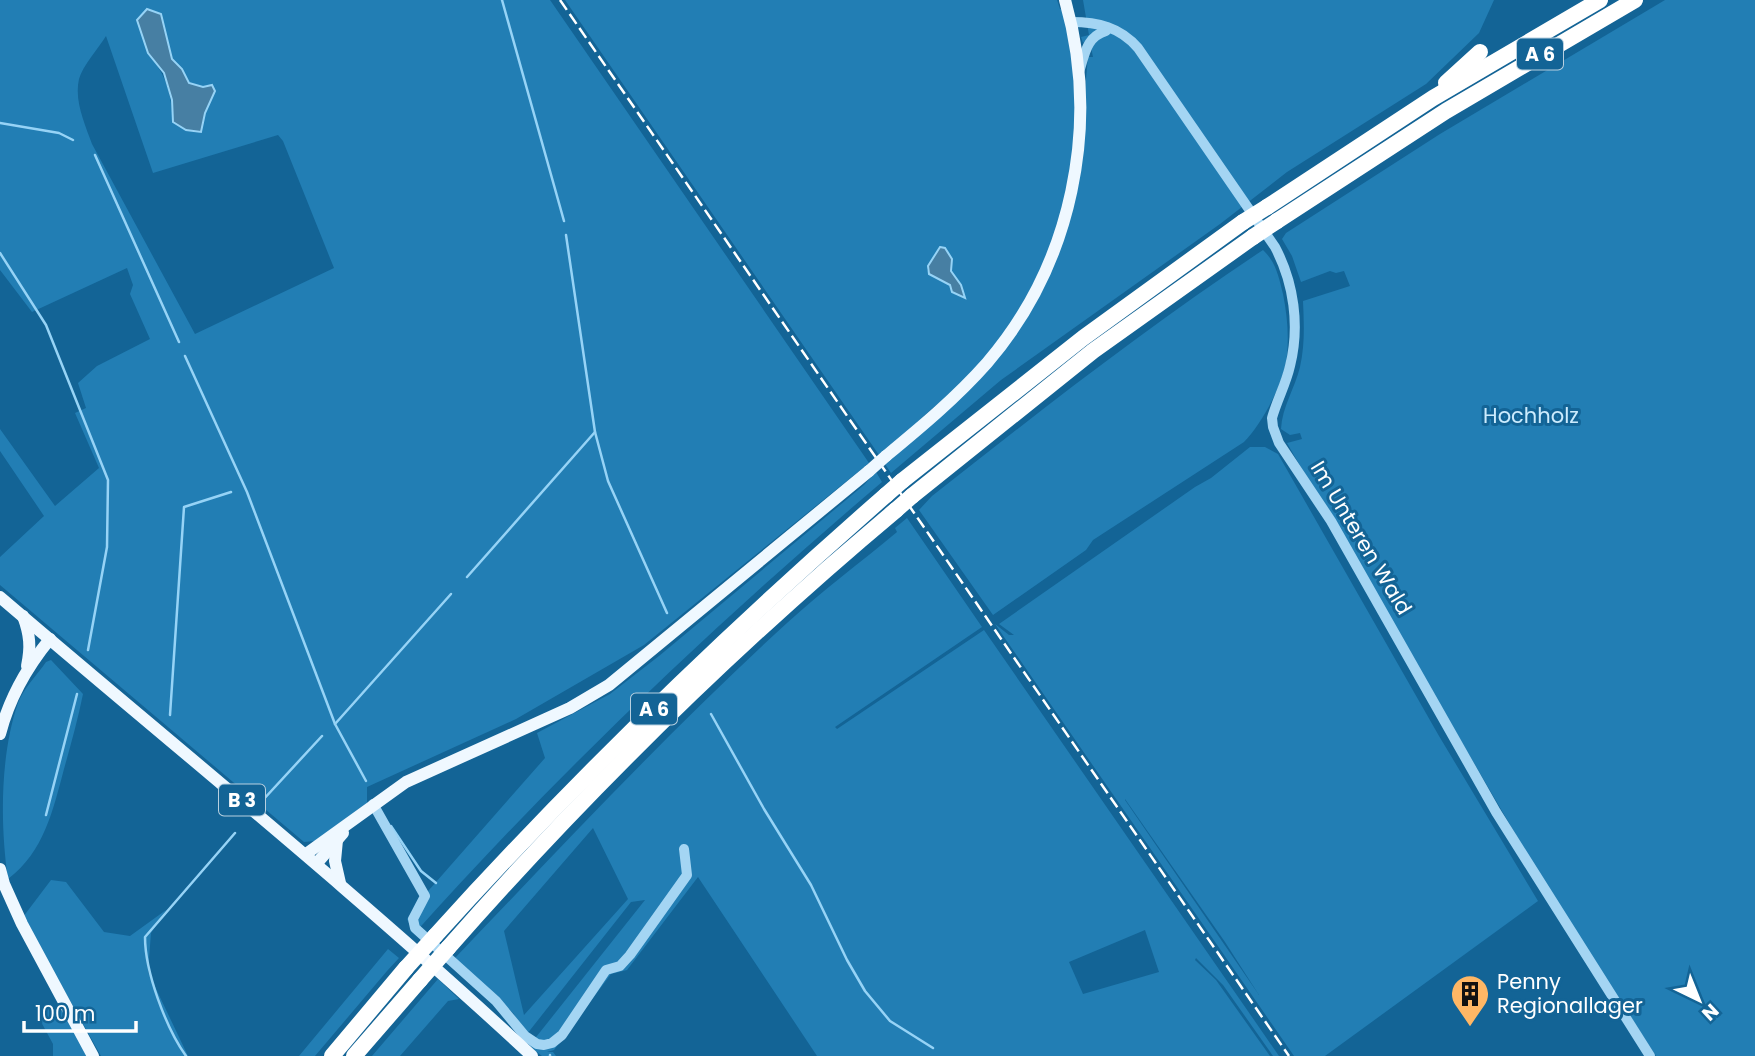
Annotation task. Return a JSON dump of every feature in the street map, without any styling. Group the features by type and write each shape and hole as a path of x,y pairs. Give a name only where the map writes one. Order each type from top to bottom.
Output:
{"highway":[{"name":"A 6","path":"332,1056 435,936 616,746 755,612 902,481 1083,338 1266,206 1433,98 1600,0"},
{"name":"A 6","path":"354,1056 522,867 661,723 812,582 912,496 1093,351 1276,221 1416,129 1635,0"},
{"path":"1433,98 1480,52"}],"main road":[{"path":"306,854 406,782 560,713 608,685 886,457 943,408 988,362 1025,310 1040,282 1064,224 1074,183 1079,143 1079,72 1065,0"},
{"name":"B 3","path":"0,597 317,863 532,1056"},
{"path":"23,616 30,636 25,673"},
{"path":"0,734 25,673 50,639"},
{"path":"317,863 360,815"},
{"path":"337,840 335,861 340,884"},
{"path":"0,869 22,924 93,1056"}],"street":[{"name":"Im Unteren Wald","path":"1072,27 1090,22 1108,25 1129,38 1281,259 1292,295 1295,321 1290,366 1272,418 1279,443 1331,521 1496,812 1650,1056"},
{"path":"1072,27 1120,33"},
{"path":"1079,72 1089,43 1096,34 1106,31"},
{"path":"373,804 425,896 412,919 419,934 496,1001 525,1036 537,1044 552,1043 562,1035 606,970 620,966 630,955 687,874 684,849"}],"green space":[{"path":"0,0 550,0 869,463 644,645 516,719 367,787 367,803 315,841 304,842 0,585 0,557 44,516 0,451 0,429 55,506 99,468 75,413 86,408 78,383 97,366 150,339 130,294 133,285 127,268 32,312 0,270","holes":["161,14 172,59 182,69 189,83 203,87 212,85 215,91 205,113 201,132 173,122 167,85 148,53","106,36 153,173 278,135 283,141 334,268 195,334 92,144 81,112 79,79"]},
{"path":"565,0 1057,0 1060,9 1063,9 1070,45 1077,109 1070,176 1052,241 1023,303 985,358 957,387 879,455","holes":["949,253 950,268 962,291 929,274 927,269"]},
{"path":"1083,0 1494,0 1479,33 1426,84 1287,172 1220,224 1001,380 891,473 885,464 969,388 1057,254 1085,90 1088,57 1093,57 1089,37 1083,43 1081,37 1089,35"},
{"name":"Hochholz","path":"1665,0 1755,0 1755,1056 1656,1056 1550,893 1287,443 1302,439 1300,433 1290,435 1281,429 1302,359 1303,301 1350,286 1344,271 1330,271 1301,282 1292,256 1282,239 1286,233 1440,134"},
{"path":"1263,250 1274,265 1282,288 1288,347 1277,389 1251,434 1244,442 1093,540 1086,550 993,615 919,510 932,496 1095,370"},
{"path":"1250,447 1265,447 1278,454 1439,736 1538,901 1325,1056 1294,1056 995,624 1009,635 1014,635 999,624 1211,478","holes":["1125,799 1225,942 1259,995"]},
{"path":"876,472 882,482 760,589 640,700 525,815 414,934 407,919 422,898 545,758 537,733 610,694 864,485"},
{"path":"907,518 982,627 835,727 837,729 984,630 1279,1056 1273,1056 1223,985 1196,958 1216,980 1270,1056 817,1056 698,877 627,970 611,974 554,1050 547,1052 553,1052 556,1056 542,1056 529,1046 645,900 631,902 527,1034 516,1022 514,1014 455,958 702,704 800,611 897,532 895,528","holes":["593,828 628,899 524,1015 504,931","1145,930 1159,972 1083,994 1069,962"]},
{"path":"51,660 83,694 56,800 45,829 30,856 8,879 3,790 12,723 18,703 27,687 46,662"},
{"path":"51,880 66,882 104,932 130,936 166,910 151,933 148,972 188,1056 101,1056 23,917"},
{"path":"388,949 399,958 315,1056 299,1056"},
{"path":"438,979 459,999 448,1001 400,1056 372,1056"},
{"path":"47,1007 65,1012 87,1056 53,1056 53,1044 39,1018"}],"shaded area":[{"path":"147,9 161,14 172,59 182,69 189,83 203,87 212,85 215,91 205,113 201,132 186,130 173,122 172,100 164,73 148,53 137,20"},
{"path":"940,247 945,248 952,259 951,271 961,285 965,298 952,292 950,285 929,274 928,266"}],"waterway":[{"path":"502,0 564,221"},
{"path":"0,123 59,133 73,140"},
{"path":"95,155 179,342"},
{"path":"566,235 595,432 608,481 667,613"},
{"path":"0,253 46,325 108,480 107,547 88,650"},
{"path":"185,356 247,492 335,724 366,781"},
{"path":"467,577 595,432"},
{"path":"170,715 184,507 231,492"},
{"path":"335,724 451,594"},
{"path":"46,815 77,694"},
{"path":"711,714 764,809 811,885 865,991 890,1021 933,1048"},
{"path":"262,801 322,736"},
{"path":"391,826 421,871 436,883"},
{"path":"186,1056 171,1031 158,999 145,937 235,833"}],"railway":[{"path":"560,0 1289,1056"}],"place":[{"name":"Penny Regionallager","path":"1470,1028"}]}
